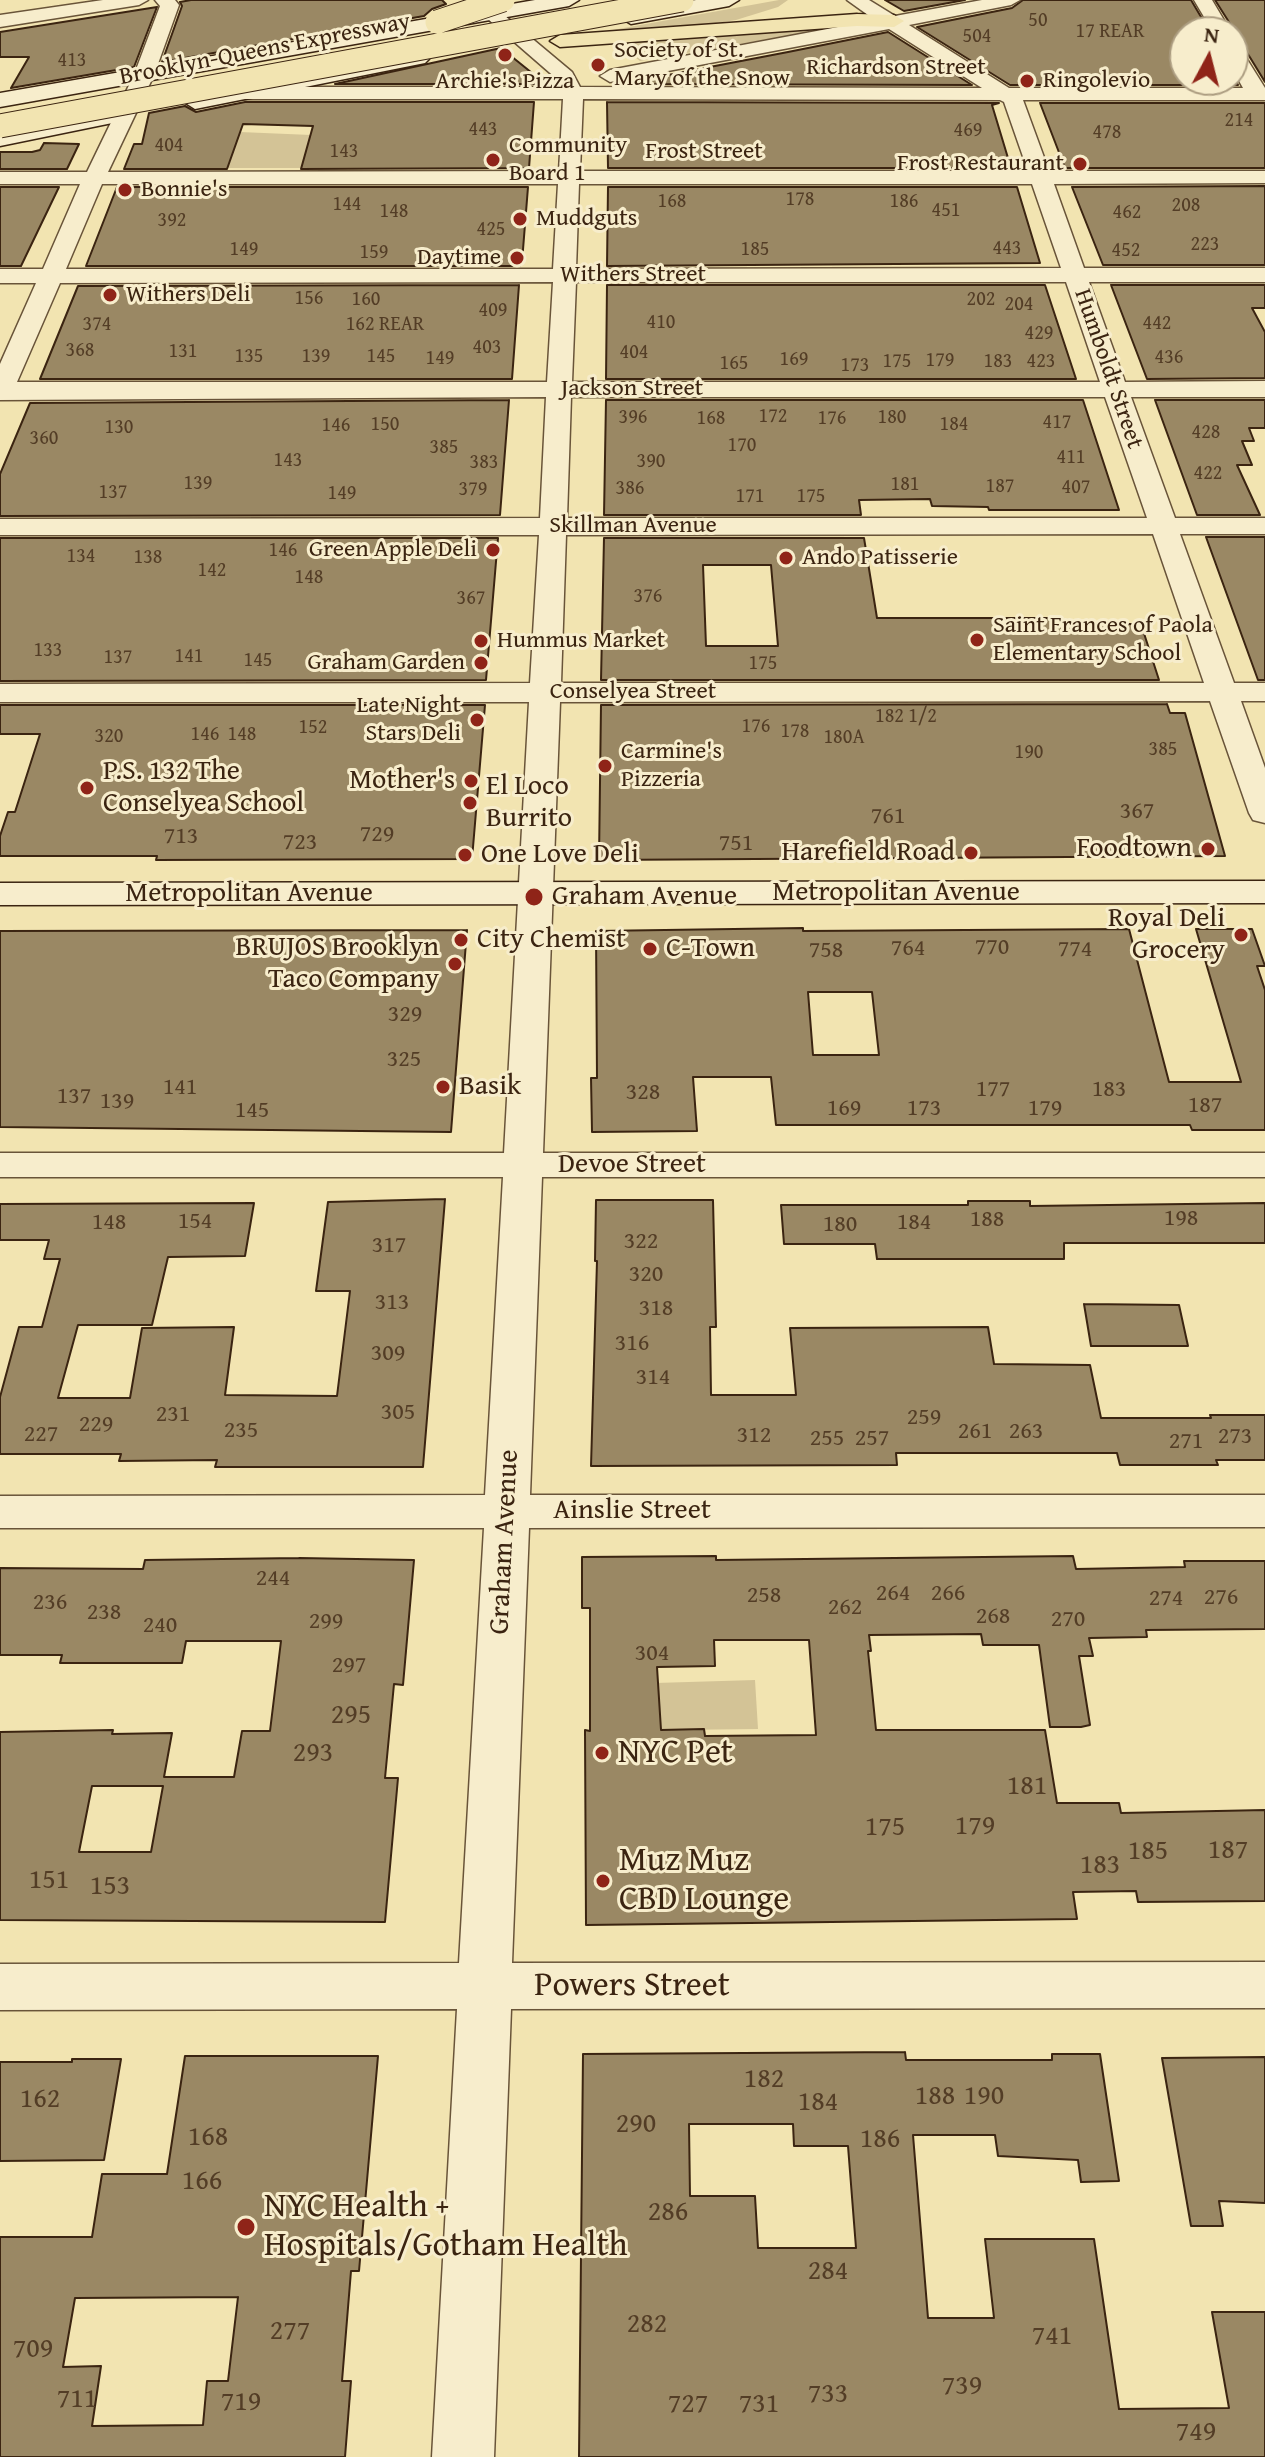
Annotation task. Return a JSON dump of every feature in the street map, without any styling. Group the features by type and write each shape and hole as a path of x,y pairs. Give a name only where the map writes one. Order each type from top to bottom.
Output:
{"highway":[{"name":"Brooklyn-Queens Expressway","path":"0,126 616,0"},
{"name":"Brooklyn-Queens Expressway","path":"0,111 682,0"},
{"path":"680,33 745,21 793,5"},
{"path":"265,70 498,7"},
{"path":"265,70 516,45 857,20 894,21"}],"main road":[{"path":"0,98 144,75 498,7 569,0"},
{"path":"0,139 729,0"},
{"name":"Metropolitan Avenue","path":"0,894 1265,892"}],"street":[{"path":"0,21 139,0"},
{"path":"0,391 94,178 144,75 170,5 164,0"},
{"path":"475,0 498,7 518,38 572,88 894,21 1011,0"},
{"name":"Humboldt Street","path":"856,0 894,21 1013,99 1265,813"},
{"path":"1249,76 1261,94"},
{"name":"Richardson Street","path":"239,93 572,88 1261,94"},
{"name":"Graham Avenue","path":"463,2457 572,88"},
{"name":"Frost Street","path":"0,178 1265,177"},
{"name":"Withers Street","path":"0,276 1265,275"},
{"name":"Jackson Street","path":"0,391 1265,389"},
{"name":"Skillman Avenue","path":"0,527 1265,526"},
{"name":"Conselyea Street","path":"0,693 1265,692"},
{"name":"Devoe Street","path":"0,1165 1265,1165"},
{"name":"Ainslie Street","path":"0,1512 1265,1511"},
{"name":"Powers Street","path":"0,1987 1265,1985"}],"shaded area":[{"path":"788,0 778,7 736,20 692,27 596,33"},
{"path":"825,28 640,61 615,42"},
{"path":"240,132 311,135 301,168 228,168"},
{"path":"755,1680 758,1729 589,1731 589,1685"}],"building":[{"path":"442,0 446,4 424,16 162,62 182,6 180,2"},
{"path":"885,0 965,0 904,11"},
{"path":"1023,0 1191,0 1200,16 1169,16 1169,85 1010,85 917,27 1012,8"},
{"path":"1215,0 1265,0 1265,82 1249,56 1249,16 1225,16"},
{"path":"157,7 134,67 11,88 29,57 0,57 0,32"},
{"path":"888,32 972,85 621,84 788,52"},
{"path":"501,48 537,77 536,84 335,84"},
{"path":"245,102 534,102 529,168 301,169 313,126 243,124 227,169 124,169 134,144 142,144 149,113 185,106 196,112"},
{"path":"607,102 999,103 992,105 1011,168 608,168"},
{"path":"1040,103 1265,103 1265,168 1065,168"},
{"path":"44,143 79,144 67,169 0,169 0,152 32,152 40,150"},
{"path":"1265,186 1265,265 1103,265 1072,187"},
{"path":"0,187 59,187 21,266 0,266"},
{"path":"117,187 528,187 522,262 520,266 86,266"},
{"path":"608,187 1017,187 1040,263 607,266"},
{"path":"519,285 512,379 40,379 78,286"},
{"path":"607,285 1045,285 1076,379 606,379"},
{"path":"1111,285 1265,285 1265,308 1252,308 1265,332 1265,378 1147,379"},
{"path":"509,400 500,515 0,516 0,474 30,403"},
{"path":"606,400 1083,400 1119,510 989,510 988,507 932,506 930,499 859,500 861,515 604,515"},
{"path":"1155,400 1265,400 1265,428 1249,428 1254,441 1242,441 1252,465 1237,465 1260,515 1197,515"},
{"path":"1206,537 1265,537 1265,680 1258,680"},
{"path":"0,538 498,538 486,680 0,681"},
{"path":"604,538 864,538 877,618 1056,618 1057,624 1141,624 1159,680 601,680","holes":["703,565 771,565 778,646 706,646"]},
{"path":"1167,704 1170,713 1185,713 1225,856 599,860 601,705"},
{"path":"0,705 485,705 472,859 156,860 157,856 0,856 0,836 8,812 15,812 40,734 0,734"},
{"path":"1129,929 1169,1082 1241,1082 1196,929 1252,929 1265,966 1257,966 1265,990 1265,1130 1192,1130 1190,1125 776,1125 771,1077 693,1077 697,1131 592,1132 591,1078 597,1078 596,931","holes":["808,992 872,992 879,1055 813,1055"]},
{"path":"467,930 451,1132 0,1127 0,931"},
{"path":"445,1199 423,1467 215,1467 217,1460 119,1461 121,1454 0,1454 0,1397 19,1327 42,1327 60,1259 44,1259 49,1240 0,1240 0,1204 254,1203 245,1256 168,1257 152,1325 78,1325 58,1398 130,1398 142,1328 234,1327 225,1395 337,1396 350,1291 316,1291 328,1202"},
{"path":"596,1200 713,1200 716,1327 710,1327 711,1395 796,1395 790,1328 988,1327 994,1364 1090,1365 1101,1418 1265,1415 1265,1460 1216,1460 1218,1465 1120,1465 1117,1453 896,1453 897,1465 591,1466"},
{"path":"968,1201 1030,1201 1030,1206 1265,1203 1265,1243 1064,1243 1064,1259 877,1259 875,1244 784,1244 781,1205 968,1205"},
{"path":"1084,1304 1179,1305 1188,1346 1091,1346"},
{"path":"716,1556 716,1560 1073,1556 1076,1569 1185,1567 1184,1561 1265,1561 1265,1629 1146,1630 1147,1637 1089,1638 1093,1656 1079,1656 1090,1725 1050,1727 1039,1645 983,1645 981,1634 869,1635 871,1651 868,1651 876,1730 1045,1730 1057,1803 1119,1803 1121,1813 1265,1810 1265,1901 1138,1902 1136,1891 1073,1892 1077,1919 586,1925 585,1730 590,1731 590,1608 582,1608 582,1557","holes":["714,1640 809,1640 816,1735 705,1736 704,1729 661,1730 657,1667 715,1666"]},
{"path":"145,1560 414,1560 403,1685 394,1684 385,1778 398,1778 385,1922 0,1920 0,1732 113,1730 112,1734 172,1733 164,1777 234,1777 242,1731 270,1731 281,1641 186,1641 182,1663 60,1663 62,1655 0,1655 0,1568 143,1569","holes":["92,1786 163,1786 151,1852 79,1852"]},
{"path":"905,2052 906,2060 1052,2060 1052,2054 1100,2054 1119,2181 1081,2182 1078,2160 998,2156 995,2135 913,2135 928,2318 994,2318 985,2239 1094,2239 1119,2409 1229,2408 1212,2312 1265,2312 1265,2457 579,2457 583,2054","holes":["689,2124 793,2124 794,2146 848,2146 856,2248 758,2248 755,2196 690,2196"]},
{"path":"185,2056 378,2056 359,2271 351,2271 342,2381 351,2381 345,2457 0,2457 0,2237 92,2237 102,2174 167,2174","holes":["238,2297 228,2381 207,2381 203,2425 92,2426 101,2366 63,2367 75,2298"]},
{"path":"1265,2057 1265,2203 1219,2201 1223,2226 1191,2226 1162,2058"},
{"path":"72,2059 121,2059 104,2160 0,2161 0,2062 72,2062"}],"place":[{"name":"Archie's Pizza","path":"505,55"},
{"name":"Society of St. Mary of the Snow","path":"598,65"},
{"name":"Ringolevio","path":"1027,81"},
{"name":"Community Board 1","path":"493,160"},
{"name":"Frost Restaurant","path":"1080,164"},
{"name":"Bonnie's","path":"125,190"},
{"name":"Muddguts","path":"520,219"},
{"name":"Daytime","path":"517,258"},
{"name":"Withers Deli","path":"110,295"},
{"name":"Green Apple Deli","path":"493,550"},
{"name":"Ando Patisserie","path":"786,558"},
{"name":"Saint Frances of Paola Elementary School","path":"977,640"},
{"name":"Hummus Market","path":"481,641"},
{"name":"Graham Garden","path":"481,663"},
{"name":"Late Night Stars Deli","path":"477,720"},
{"name":"Carmine's Pizzeria","path":"605,766"},
{"name":"Mother's","path":"471,781"},
{"name":"P.S. 132 The Conselyea School","path":"87,788"},
{"name":"El Loco Burrito","path":"470,803"},
{"name":"Foodtown","path":"1208,849"},
{"name":"Harefield Road","path":"971,853"},
{"name":"One Love Deli","path":"465,855"},
{"name":"Graham Avenue","path":"534,897"},
{"name":"Royal Deli Grocery","path":"1241,935"},
{"name":"City Chemist","path":"461,940"},
{"name":"C-Town","path":"650,949"},
{"name":"BRUJOS Brooklyn Taco Company","path":"455,964"},
{"name":"Basik","path":"443,1087"},
{"name":"NYC Pet","path":"602,1753"},
{"name":"Muz Muz CBD Lounge","path":"603,1881"},
{"name":"NYC Health + Hospitals/Gotham Health","path":"246,2227"}]}
